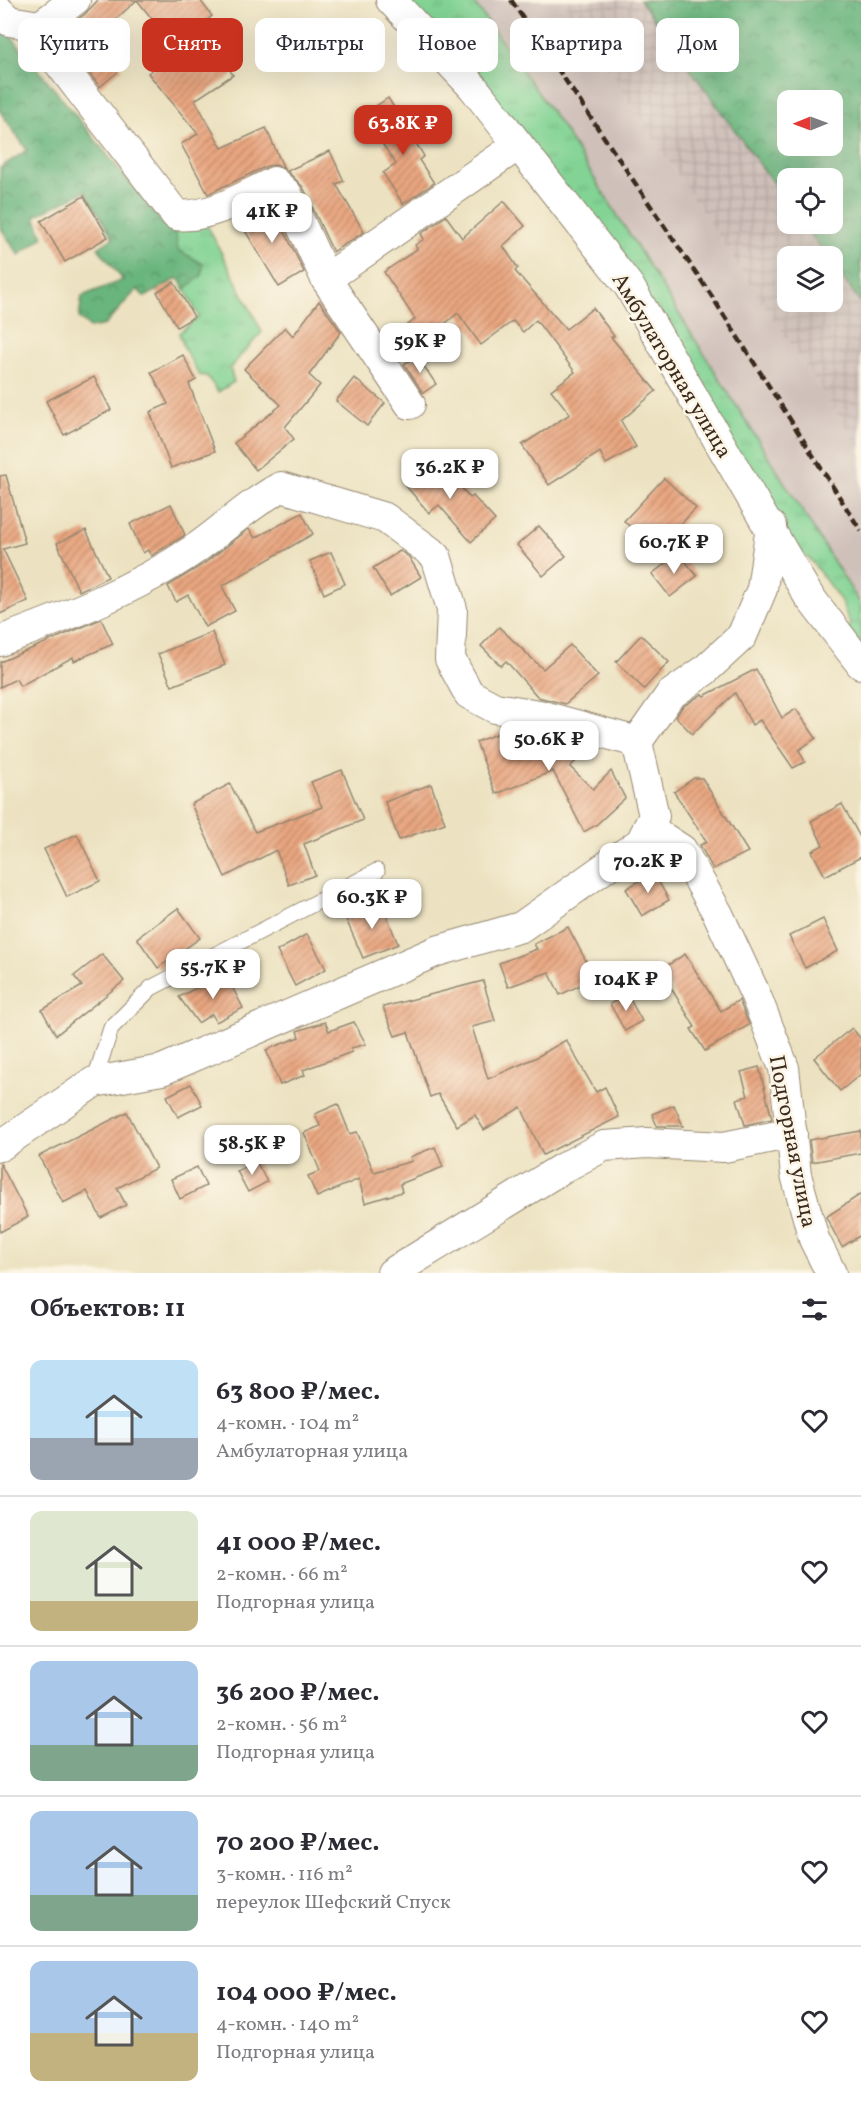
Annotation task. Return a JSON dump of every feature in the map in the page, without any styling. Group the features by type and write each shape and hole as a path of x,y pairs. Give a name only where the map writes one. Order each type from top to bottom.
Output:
{"street":[{"path":"51,18 75,0"},
{"name":"Амбулаторная улица","path":"391,0 473,87 629,286 771,526 808,595 861,664"},
{"path":"0,12 9,21 18,22"},
{"path":"66,72 176,215 190,217 211,212 274,182 287,194 326,279 410,404"},
{"path":"326,279 518,144"},
{"path":"0,641 94,606 195,549 256,500 281,487 385,518 436,556 452,609 450,659 469,694 495,708 539,715 637,742"},
{"path":"0,1146 94,1082 162,1070 437,951 521,927 641,842 654,816 637,742 670,695 704,671 742,636 762,589 771,526"},
{"name":"Подгорная улица","path":"648,828 682,850 718,914 756,996 784,1068 796,1175 814,1239 831,1273"},
{"path":"392,1273 561,1169 604,1146 647,1143 724,1147 792,1133"}],"lane":[{"path":"94,1082 111,1028 150,988 377,871"}],"shaded area":[{"path":"472,0 561,0 573,18 510,18 510,53 498,37 498,18 485,18"},
{"path":"561,0 861,0 861,450 609,72 644,72 644,18 573,18"},
{"path":"523,72 609,72 861,450 861,605 561,125"}],"green space":[{"path":"391,0 472,0 485,18 406,18"},
{"path":"640,0 861,0 861,303 843,278 843,246 820,246 810,234 843,234 843,168 777,168 777,188 692,72 739,72 739,18 656,18 656,22"},
{"path":"0,22 18,44 18,72 40,72 164,225 175,229 178,250 203,264 202,275 185,289 178,278 145,297 137,289 105,325 90,328 79,318 82,296 123,280 98,248 113,238 85,191 35,216 43,237 19,255 0,227 0,168 27,150 0,111"},
{"path":"498,37 510,53 510,72 523,72 561,125 861,605 861,658 846,638 850,624 841,601 810,559 779,542 629,286 451,72 498,72"},
{"path":"205,221 262,332 230,368 234,382 218,392 207,376 199,375 185,350 179,333 199,317 185,289 201,275 177,250 175,229"}],"building":[{"path":"98,0 137,0 117,18 80,18"},
{"path":"137,0 200,0 212,16 210,18 151,18"},
{"path":"88,72 117,72 100,87"},
{"path":"231,72 233,75 195,100 222,148 266,128 284,169 276,165 267,166 208,194 181,144 198,134 148,73"},
{"path":"388,98 424,156 419,160 434,183 403,204 383,173 396,164 383,145 392,140 373,108"},
{"path":"330,151 344,181 336,184 364,232 333,252 303,187 287,171"},
{"path":"84,196 108,237 65,262 41,221"},
{"path":"504,201 525,226 503,246 518,268 515,271 566,329 593,308 614,336 611,337 656,391 621,421 636,447 606,464 600,452 549,485 522,445 570,414 551,390 575,372 536,320 523,332 513,321 481,345 458,313 407,355 393,337 415,319 384,272 417,249 415,245 424,239 421,234 446,216 462,238"},
{"path":"271,203 304,272 279,287 238,219"},
{"path":"174,282 194,317 177,327 157,292"},
{"path":"319,301 341,332 309,375 320,385 285,427 294,439 256,470 234,443 281,405 244,369 285,327 293,336"},
{"path":"183,355 196,380 189,384 215,451 171,468 150,412 168,404 151,372"},
{"path":"417,356 436,384 423,393 404,364"},
{"path":"94,377 111,410 64,435 46,401"},
{"path":"354,378 385,403 367,426 336,401"},
{"path":"437,459 470,498 473,496 495,520 471,542 439,505 429,513 406,486"},
{"path":"6,475 25,543 3,549 28,601 0,614 0,476"},
{"path":"664,478 696,508 656,551 624,521"},
{"path":"171,504 185,535 151,556 148,550 143,553 130,524"},
{"path":"302,513 313,534 222,586 235,611 205,627 188,595 176,602 168,586 205,563 249,529 255,538"},
{"path":"539,526 566,556 543,576 517,545"},
{"path":"86,530 108,577 79,591 57,543"},
{"path":"400,551 409,557 421,577 390,596 373,568"},
{"path":"331,552 345,584 324,594 310,561"},
{"path":"679,553 697,576 670,597 652,574"},
{"path":"101,619 113,644 74,661 73,657 20,686 16,679 0,687 0,662"},
{"path":"499,627 543,669 570,645 598,676 565,704 538,697 506,661 501,666 481,646"},
{"path":"212,632 225,665 172,686 158,654"},
{"path":"641,635 669,662 644,689 616,662"},
{"path":"756,669 782,718 796,709 816,738 799,750 805,762 793,768 760,720 752,725 735,693 692,734 676,717 682,707 702,694 704,696"},
{"path":"506,730 512,746 540,733 590,747 570,767 593,789 611,771 625,798 596,825 584,832 553,771 496,794 476,742"},
{"path":"342,770 363,820 304,844 315,875 289,885 276,850 225,877 191,804 230,784 255,832 322,807 311,782"},
{"path":"694,778 702,778 748,852 713,869 700,845 707,842 674,792"},
{"path":"431,784 445,823 399,840 385,802"},
{"path":"842,804 861,839 861,857 825,876 812,851 823,845 811,821"},
{"path":"77,834 100,881 67,897 44,849"},
{"path":"653,872 669,900 642,916 626,889"},
{"path":"381,902 398,944 363,958 345,917"},
{"path":"178,908 200,938 158,968 137,938"},
{"path":"823,919 838,951 805,968 789,936"},
{"path":"568,927 595,978 560,995 549,972 508,987 499,963 537,949 534,944"},
{"path":"307,934 326,969 295,986 277,951"},
{"path":"102,954 124,981 56,1035 42,1010 82,986 74,976"},
{"path":"685,954 721,1011 739,1000 749,1025 705,1051 691,1029 695,1027 660,970"},
{"path":"225,973 243,1008 216,1022 212,1014 198,1023 179,997"},
{"path":"483,981 495,1021 472,1027 488,1079 535,1058 566,1040 596,1092 605,1087 619,1117 543,1155 521,1107 484,1130 475,1115 457,1126 438,1094 430,1097 408,1032 395,1036 383,1007"},
{"path":"627,994 642,1021 625,1031 610,1004"},
{"path":"325,1022 329,1031 354,1022 366,1044 351,1048 352,1052 303,1070 305,1075 280,1085 266,1050 299,1037 297,1031"},
{"path":"852,1028 861,1039 861,1074 840,1091 814,1058"},
{"path":"759,1067 772,1119 745,1125 737,1099 748,1096 741,1072"},
{"path":"191,1084 202,1105 178,1117 167,1096"},
{"path":"338,1104 350,1134 357,1132 374,1172 412,1161 410,1157 435,1147 443,1167 400,1184 402,1192 365,1203 359,1179 317,1197 308,1176 320,1171 304,1133 320,1126 315,1114"},
{"path":"674,1105 683,1126 657,1126 652,1114"},
{"path":"127,1112 156,1168 117,1188 126,1205 101,1218 87,1191 63,1203 39,1156"},
{"path":"861,1131 861,1153 812,1162 809,1140"},
{"path":"256,1161 267,1182 248,1192 237,1171"},
{"path":"0,1163 28,1217 0,1232"},
{"path":"197,1167 206,1186 180,1199 171,1179"},
{"path":"861,1194 861,1235 842,1247 826,1217"}],"railway":[{"path":"511,0 711,295 861,531"}]}
